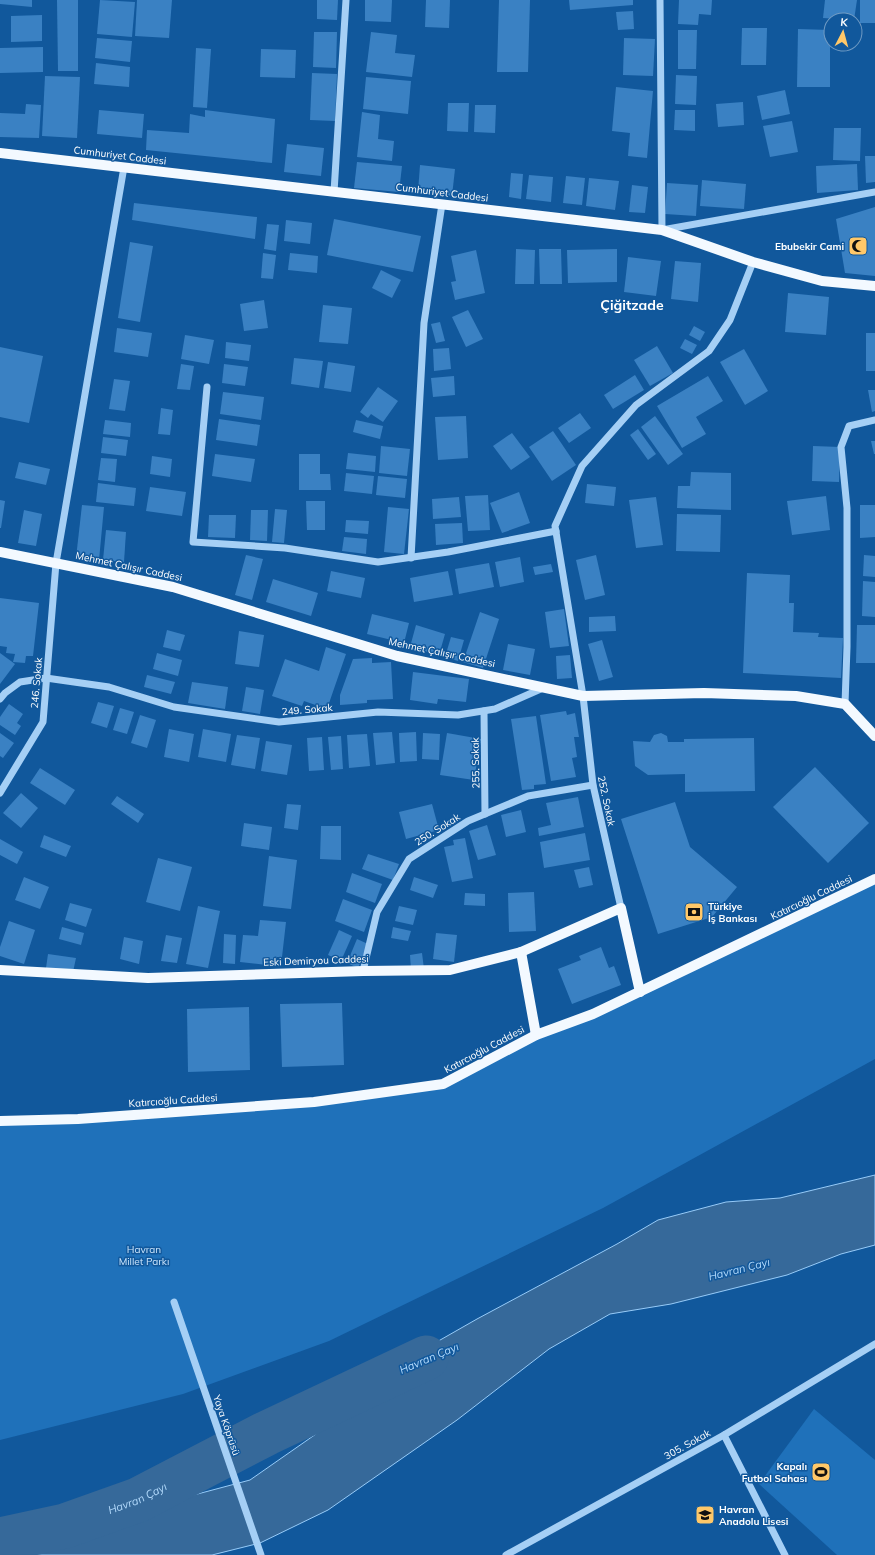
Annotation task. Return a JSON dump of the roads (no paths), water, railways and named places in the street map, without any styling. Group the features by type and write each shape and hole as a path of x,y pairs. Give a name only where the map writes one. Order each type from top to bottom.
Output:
{"main road":[{"name":"Cumhuriyet Caddesi","path":"0,153 662,230 753,262 822,281 875,286"},
{"name":"Mehmet Çalışır Caddesi","path":"0,552 173,587 397,656 583,696 704,692 796,696 844,704"},
{"path":"844,704 875,736"},
{"name":"Katırcıoğlu Caddesi","path":"0,1121 78,1119 314,1102 443,1084 536,1035 593,1014 875,879"},
{"path":"621,908 640,992"},
{"name":"Eski Demiryou Caddesi","path":"0,970 148,978 363,971 450,970 521,952 621,908"},
{"path":"521,952 536,1035"}],"street":[{"path":"334,192 346,0"},
{"path":"660,0 662,230 875,192"},
{"name":"246. Sokak","path":"0,793 43,722 56,563 124,167"},
{"path":"411,558 424,323 442,204"},
{"path":"207,387 193,542 285,548 378,562 448,552 556,531 555,526 582,466 636,405 709,351 730,320 753,262"},
{"path":"844,704 847,647 847,508 841,448 849,426 875,420"},
{"name":"252. Sokak","path":"556,531 583,696 593,785 621,908"},
{"path":"0,557 12,555"},
{"name":"249. Sokak","path":"0,699 5,693 20,682 46,678 109,687 174,707 279,722 378,712 458,715 495,709 545,687"},
{"name":"255. Sokak","path":"484,711 485,814"},
{"name":"250. Sokak","path":"363,971 377,912 409,859 468,821 528,796 593,785"},
{"name":"Yaya Köprüsü","path":"174,1302 261,1555"},
{"name":"305. Sokak","path":"506,1555 724,1435 875,1344"},
{"path":"724,1435 785,1555"}],"water":[{"path":"875,1175 875,1245 841,1254 787,1275 671,1304 610,1314 549,1349 457,1420 328,1510 260,1543 212,1555 0,1555 0,1518 190,1496 250,1480 316,1434 377,1376 477,1319 617,1244 658,1220 726,1202 780,1198"}],"waterway":[{"name":"Havran Çayı","path":"0,1540 65,1526 138,1500 267,1433 426,1358"}],"place":[{"name":"Ebubekir Cami","path":"858,246"},
{"name":"Türkiye İş Bankası","path":"694,912"},
{"name":"Kapalı Futbol Sahası","path":"821,1472"},
{"name":"Havran Anadolu Lisesi","path":"705,1515"}],"district":[{"name":"Çiğitzade","path":"632,305"}],"park label":[{"name":"Havran Millet Parkı","path":"144,1254"}]}
